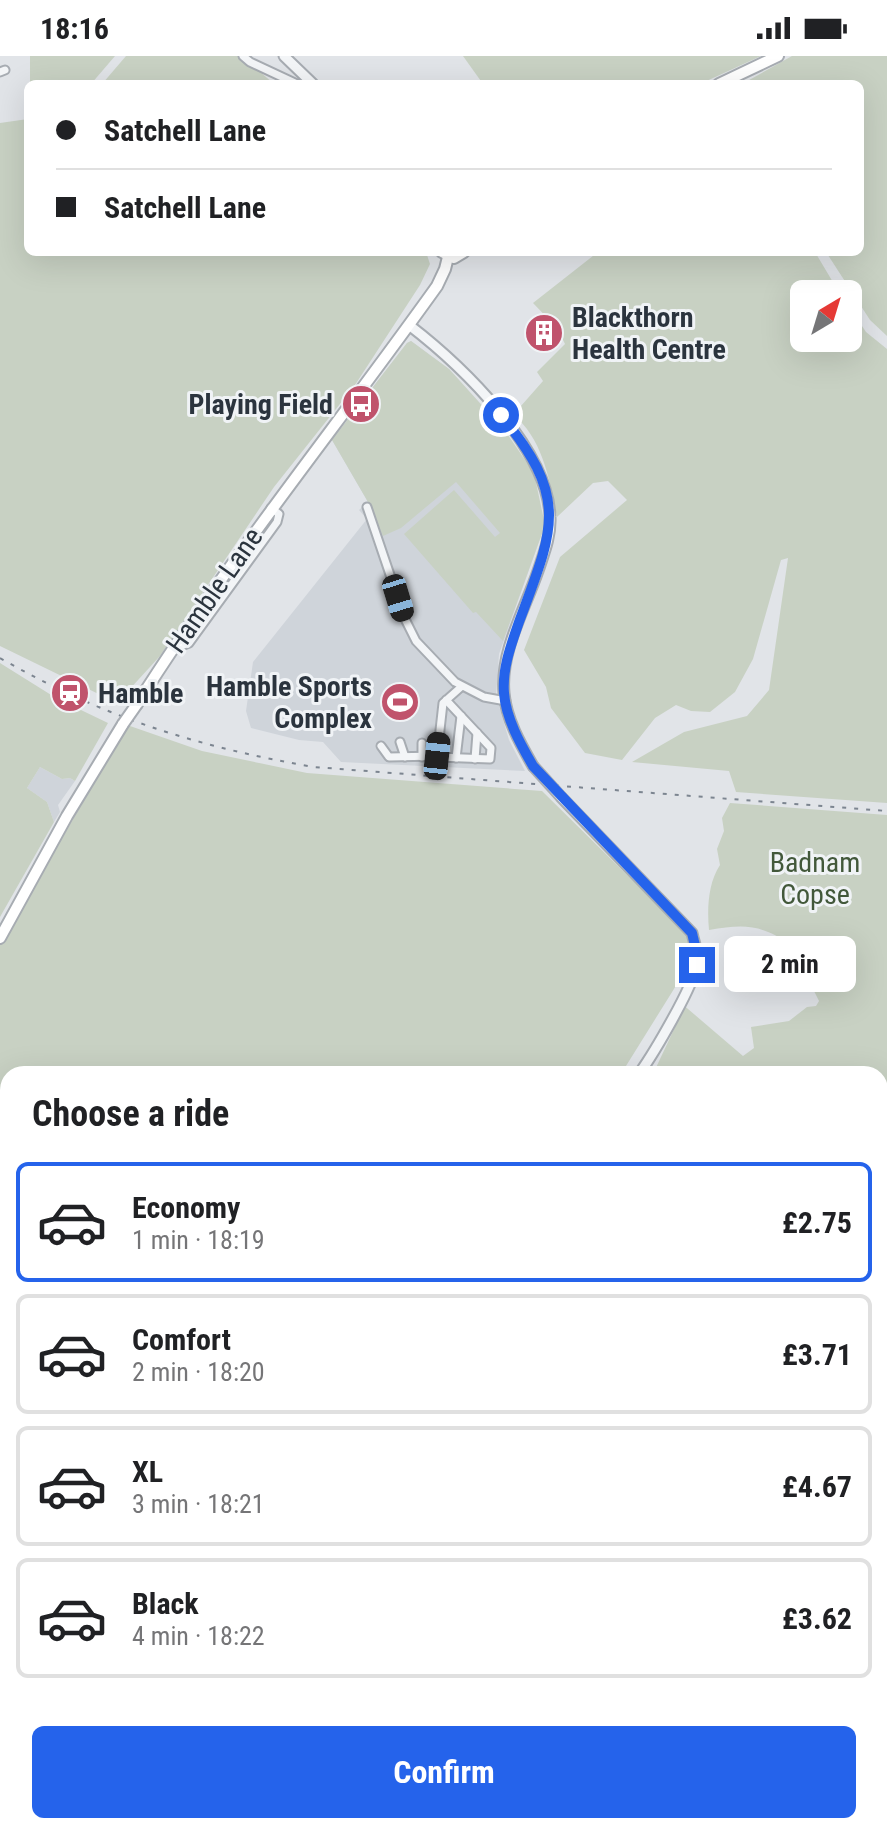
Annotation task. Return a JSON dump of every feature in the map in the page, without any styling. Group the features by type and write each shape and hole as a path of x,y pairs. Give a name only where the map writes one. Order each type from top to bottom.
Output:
{"main road":[{"path":"727,80 778,56"},
{"name":"Hamble Lane","path":"0,938 67,816 176,642 271,508 437,286 445,269 445,256"}],"street":[{"path":"243,56 288,80"},
{"path":"284,56 309,80"},
{"path":"409,325 452,363 516,433 541,474 548,495 551,519 548,541 507,655 504,694 517,738 533,766 692,933 697,965 688,990 644,1066"},
{"path":"367,507 405,619 416,641 461,687 484,697 506,701"},
{"path":"437,756 443,703 461,687"},
{"path":"381,746 389,757 490,759 491,748 446,700"},
{"path":"456,758 461,716"},
{"path":"475,759 477,733"},
{"path":"400,742 405,757"},
{"path":"422,743 422,757"}],"shaded area":[{"path":"411,341 449,369 506,432 545,525 499,654 496,696 509,740 525,771 341,762 323,742 299,740 251,728 246,711 253,662 367,519 359,510 368,502 332,440"},
{"path":"40,767 62,779 75,781 58,805 60,812 54,822 47,802 27,788"}],"green space":[{"path":"30,56 115,56 94,80 30,80"},
{"path":"126,56 242,56 269,80 105,80"},
{"path":"463,56 761,56 709,80 480,80"},
{"path":"792,56 887,56 887,336 862,308 862,280 844,280 829,256 864,256 864,80 749,80"},
{"path":"24,120 24,256 427,256 430,264 420,285 355,385 274,487 160,656 117,703 0,646 0,123"},
{"path":"593,256 817,256 832,280 790,280 790,352 862,352 862,326 887,349 887,803 736,792 729,771 632,762 684,732 747,716 769,690 788,558 781,560 753,659 735,692 710,712 691,711 676,705 655,718 622,760 585,753 551,708 546,687 524,650 560,557 627,500 608,481 593,483 557,517 548,475 538,448 532,436 513,415 543,381 537,372 565,344 557,328 533,303"},
{"path":"411,341 449,369 506,432 534,473 545,525 503,641 476,612 473,613 404,534 454,490 495,537 500,533 456,482 401,528 383,536 368,502 332,440"},
{"path":"0,663 56,698 108,723 75,781 62,779 40,767 27,788 47,802 54,822 0,917"},
{"path":"130,726 202,751 307,773 542,791 689,936 692,960 626,1066 0,1066 0,944"},
{"name":"Badnam Copse","path":"730,803 887,815 887,1066 657,1066 676,1025 670,1018 681,1003 743,1056 754,1048 751,1027 789,1021 807,1007 816,1006 819,1001 805,973 789,964 791,945 752,927 709,930 709,896 720,865 717,849 724,831 722,818"}],"railway":[{"path":"0,658 76,697 152,727 230,750 314,767 887,811"}],"place":[{"name":"Blackthorn Health Centre","path":"544,333"},
{"name":"Playing Field","path":"361,404"},
{"name":"Hamble","path":"70,693"},
{"name":"Hamble Sports Complex","path":"400,702"}],"route":[{"path":"501,415 530,453 541,474 551,519 548,541 507,655 504,694 517,738 533,766 692,933 697,965"}]}
